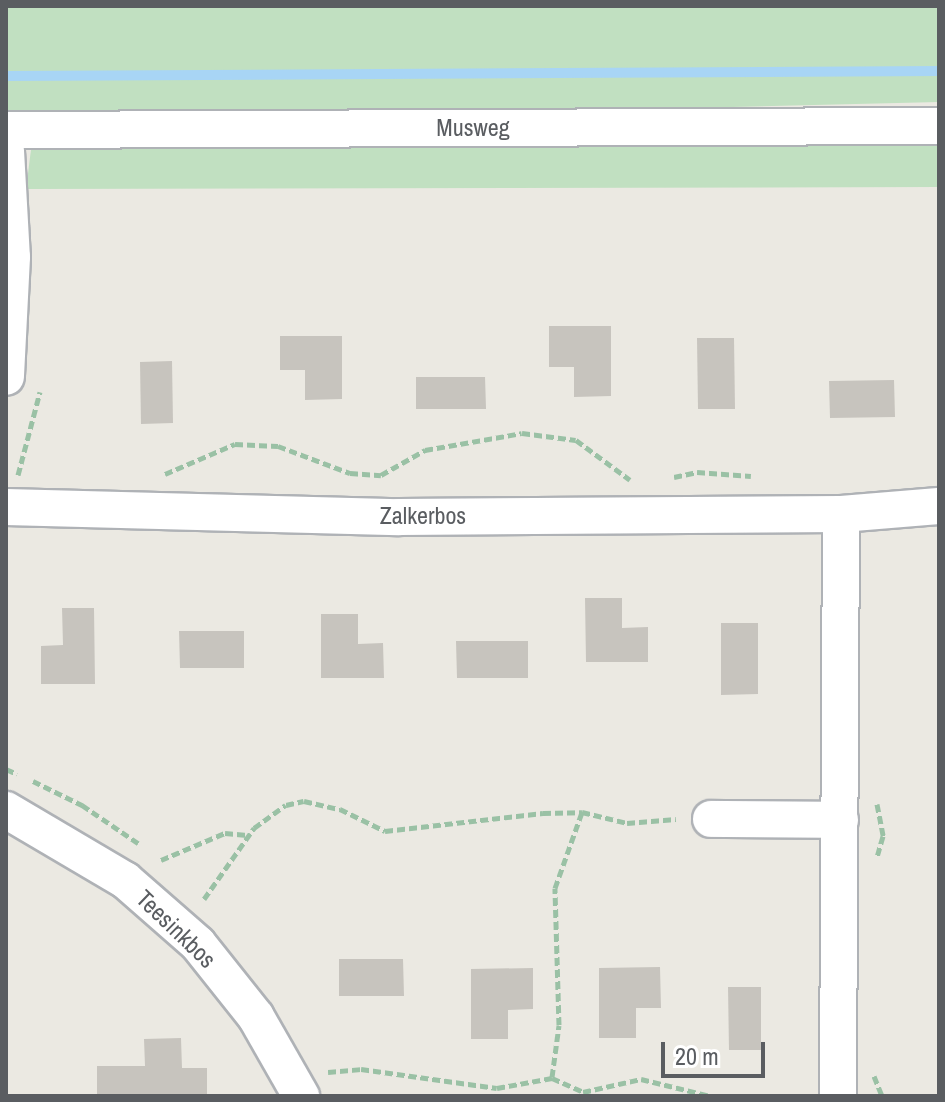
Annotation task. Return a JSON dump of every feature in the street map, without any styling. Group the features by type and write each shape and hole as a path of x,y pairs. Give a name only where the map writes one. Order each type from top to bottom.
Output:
{"street":[{"name":"Musweg","path":"6,130 939,126"},
{"path":"6,151 12,257 6,377"},
{"name":"Zalkerbos","path":"6,507 399,517 841,514 939,506"},
{"path":"838,1096 841,514"},
{"name":"Teesinkbos","path":"6,810 125,880 198,944 313,1084"},
{"path":"711,819 840,820"}],"path":[{"path":"157,478 235,444 278,446 350,473 381,475 425,450 522,433 576,440 639,485"},
{"path":"668,478 697,472 765,480"},
{"path":"19,473 29,479"},
{"path":"204,899 250,835 286,805 304,801 340,809 385,831 582,812 627,823 711,819"},
{"path":"552,1078 559,1025 555,888 582,812"},
{"path":"161,860 225,833 250,835"},
{"path":"313,1084 361,1069 497,1088 552,1078 583,1092 641,1079 710,1096"}],"green space":[{"path":"6,6 939,6 939,102 606,110 6,111"},
{"path":"939,137 939,187 26,189 32,142"}],"building":[{"path":"549,326 611,326 611,396 574,397 574,367 549,367"},
{"path":"280,336 342,336 342,399 305,400 305,370 280,370"},
{"path":"697,338 734,338 735,409 698,409"},
{"path":"172,361 173,423 141,424 140,362"},
{"path":"416,377 485,377 486,409 416,409"},
{"path":"894,380 895,417 830,418 829,381"},
{"path":"585,598 622,598 622,628 648,627 648,662 586,662"},
{"path":"62,608 94,608 95,684 41,684 41,646 63,645"},
{"path":"321,614 358,614 358,644 383,643 384,678 321,678"},
{"path":"721,623 758,623 758,694 721,695"},
{"path":"179,631 244,631 244,668 180,668"},
{"path":"456,641 528,641 528,678 457,678"},
{"path":"339,959 403,959 404,996 339,996"},
{"path":"660,967 661,1008 636,1008 636,1038 599,1038 599,968"},
{"path":"533,968 533,1009 508,1010 508,1039 471,1039 471,969"},
{"path":"728,987 761,987 761,1050 729,1050"},
{"path":"181,1038 182,1068 207,1068 207,1096 97,1096 97,1066 145,1066 144,1039"}],"waterway":[{"path":"6,76 939,71"}]}
